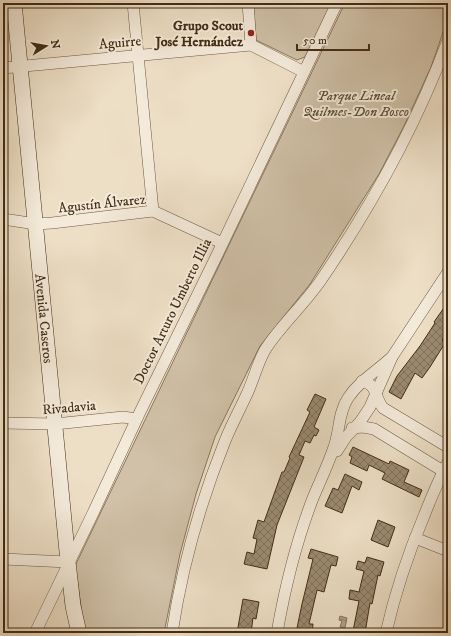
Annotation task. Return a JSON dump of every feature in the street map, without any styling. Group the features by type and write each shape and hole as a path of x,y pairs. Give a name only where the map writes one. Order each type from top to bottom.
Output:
{"street":[{"name":"Avenida Caseros","path":"14,3 68,562 73,606 79,633"},
{"path":"133,3 154,211"},
{"path":"248,3 251,45 304,72"},
{"name":"Doctor Arturo Umberto Illia","path":"35,633 337,3"},
{"path":"172,633 185,566 206,492 226,440 264,352 316,287 350,237 369,205 408,134 434,76 448,40"},
{"name":"Aguirre","path":"3,68 251,45"},
{"name":"Agustín Álvarez","path":"3,219 36,224 154,211 222,243"},
{"path":"327,467 346,437 365,415 392,357 448,272"},
{"path":"277,633 283,599 295,553 313,498 337,440 339,418 347,399 362,381 392,357"},
{"path":"362,381 371,385 379,404 383,408 448,447"},
{"name":"Rivadavia","path":"3,423 55,424 124,417 136,420"},
{"path":"339,418 344,425 354,428 363,427 374,429 446,467 415,538 396,595 386,633"},
{"path":"415,538 448,551"},
{"path":"3,559 68,562"}],"green space":[{"path":"253,3 332,3 305,57 297,60 256,40"},
{"name":"Parque Lineal Quilmes-Don Bosco","path":"345,3 448,3 448,18 431,67 404,126 379,174 310,284 260,346 215,437 196,494 180,554 164,633 85,633 75,566"}],"water":[{"path":"340,616 347,618 345,628 340,627 342,621 339,620"}],"building":[{"path":"448,302 448,332 442,340 445,343 422,378 415,373 401,399 389,392 397,376 420,346"},
{"path":"315,394 326,399 314,427 319,430 316,436 314,435 310,443 305,441 299,455 304,457 277,525 267,569 244,564 247,552 254,554 257,539 253,538 258,520 264,522 282,472 284,472 290,458 289,457 310,412 307,410"},
{"path":"353,447 389,464 390,461 409,470 404,482 422,490 419,497 382,479 385,473 369,465 367,471 350,463 352,457 349,455"},
{"path":"345,474 362,482 359,490 352,486 342,513 325,506 333,488 338,490"},
{"path":"378,520 395,527 388,547 371,540"},
{"path":"311,549 338,557 336,566 331,565 324,592 317,590 309,624 313,624 312,633 298,633 299,629 297,628 313,559 308,558"},
{"path":"367,557 384,562 380,576 378,575 372,604 370,603 365,633 362,633 353,631 359,601 349,599 350,590 359,592 364,571 356,569 358,561 365,563"},
{"path":"243,599 259,602 256,619 253,618 251,633 237,633"}],"place":[{"name":"Grupo Scout José Hernández","path":"251,33"}]}
